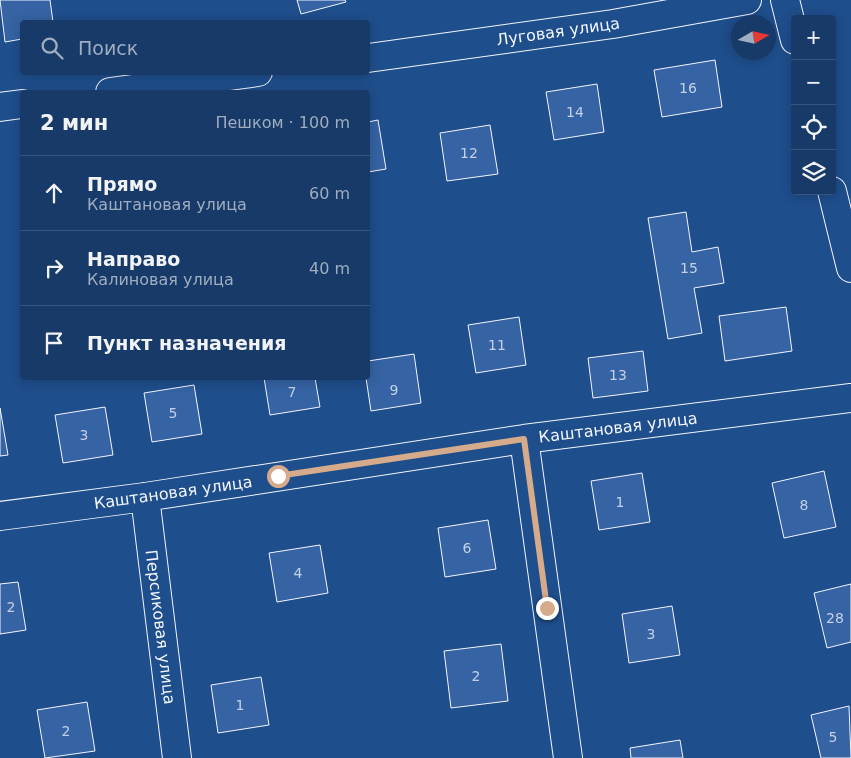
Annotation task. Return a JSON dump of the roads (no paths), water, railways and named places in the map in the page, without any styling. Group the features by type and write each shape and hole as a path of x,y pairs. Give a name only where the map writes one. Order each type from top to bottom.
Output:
{"lane":[{"name":"Луговая улица","path":"370,58 613,24 747,0"},
{"path":"785,0 791,24"},
{"path":"125,90 236,75"},
{"path":"0,107 20,104"},
{"path":"833,195 851,268"},
{"name":"Каштановая улица","path":"0,516 145,497 524,439 851,398"},
{"path":"524,439 568,758"},
{"name":"Персиковая улица","path":"145,497 177,758"}]}
